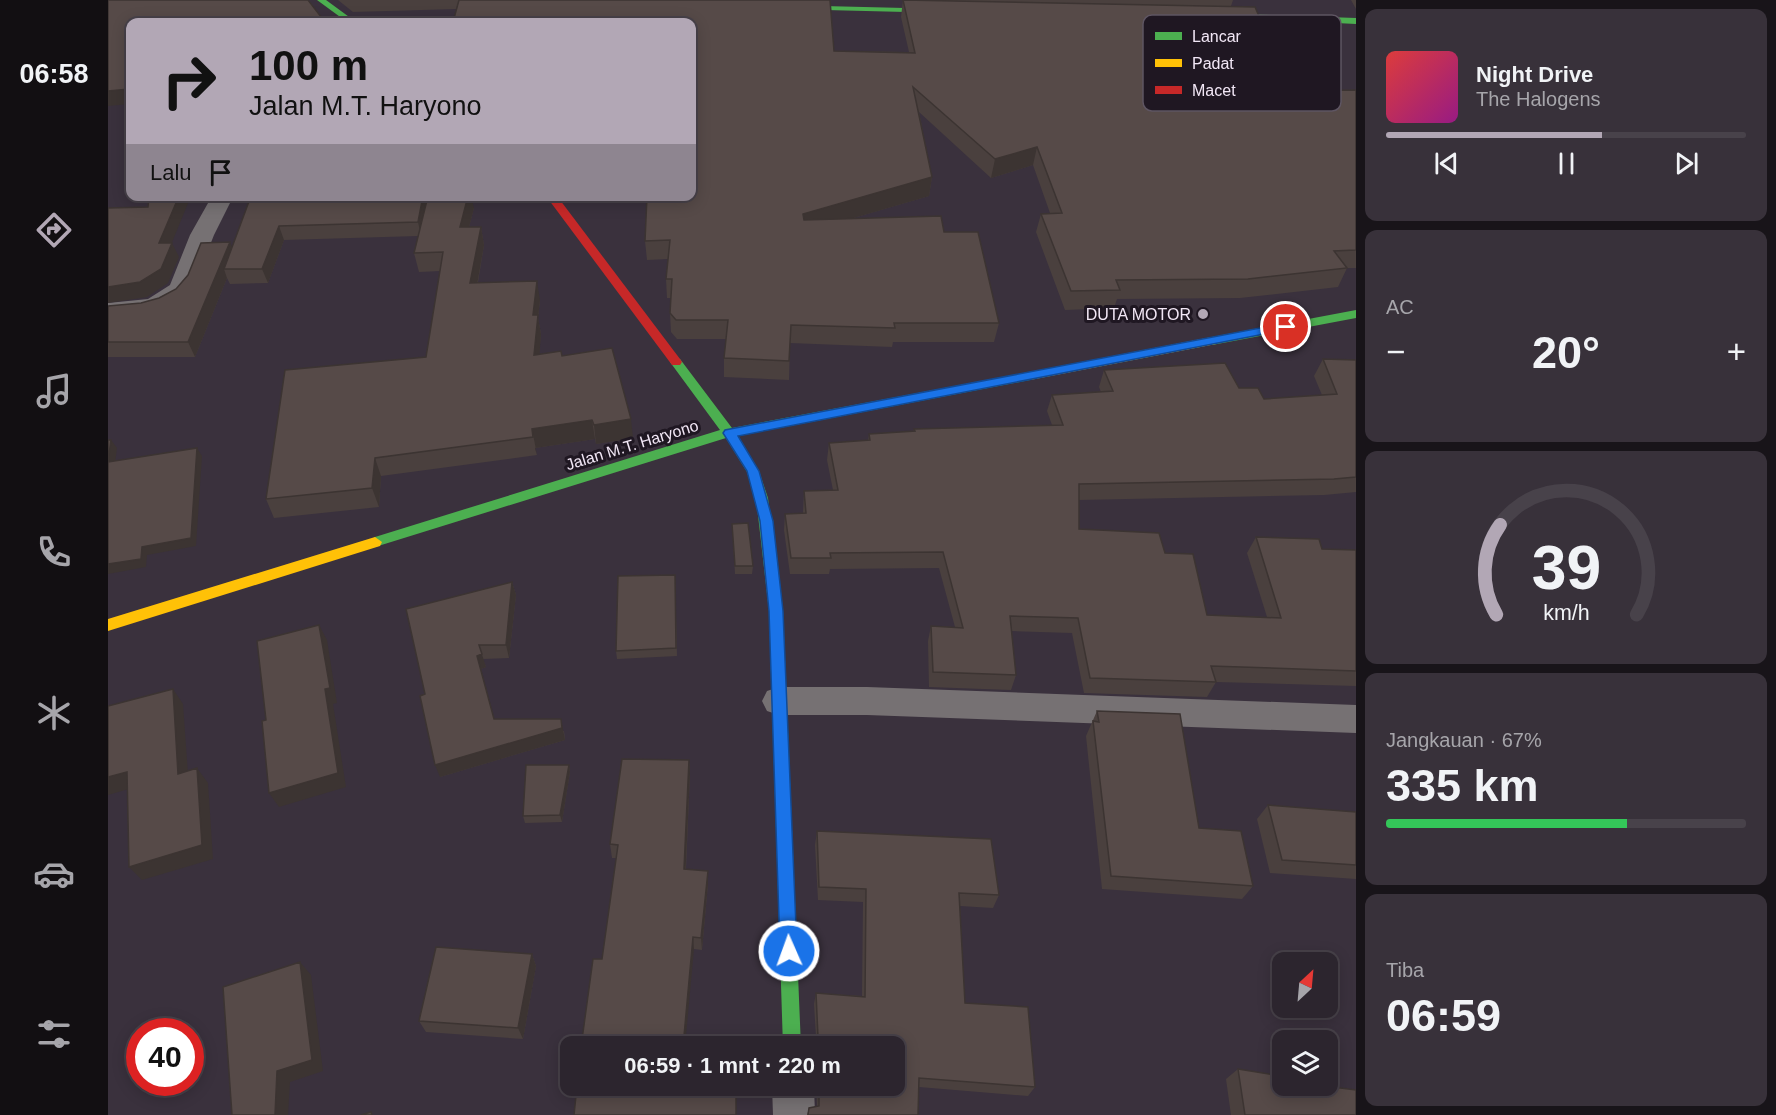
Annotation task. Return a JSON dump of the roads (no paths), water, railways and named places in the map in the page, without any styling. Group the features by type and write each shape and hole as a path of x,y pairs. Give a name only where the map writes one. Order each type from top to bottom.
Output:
{"street":[{"path":"321,0 346,18"},
{"path":"776,7 964,11"},
{"path":"1341,20 1356,21"},
{"path":"108,311 154,307 175,295 181,288 202,235 220,201"},
{"path":"555,201 729,433 753,471 766,521 776,611 792,1036"},
{"name":"Jalan M.T. Haryono","path":"108,625 729,433 1356,314"},
{"path":"779,701 867,701 1356,719"},
{"path":"793,1096 794,1115"}],"place":[{"name":"DUTA MOTOR","path":"1203,314"}]}
